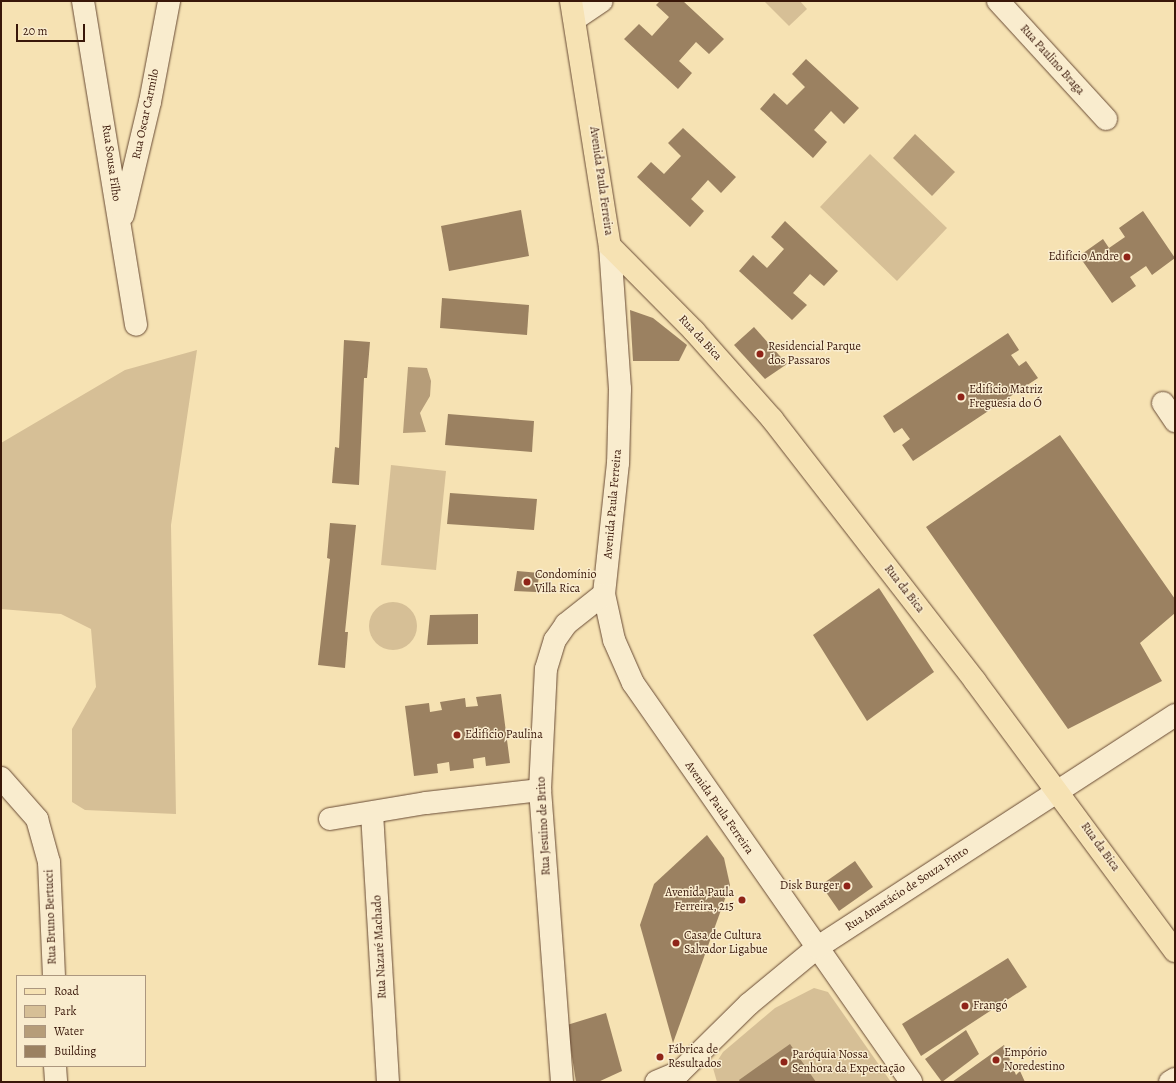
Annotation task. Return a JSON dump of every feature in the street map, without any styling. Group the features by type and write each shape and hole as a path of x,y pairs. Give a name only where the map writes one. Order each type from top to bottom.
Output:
{"main road":[{"name":"Avenida Paula Ferreira","path":"573,10 610,246"},
{"name":"Rua da Bica","path":"610,246 694,330 772,420 1059,791 1175,951"}],"street":[{"name":"Rua Sousa Filho","path":"84,1 136,325"},
{"name":"Rua Oscar Carmilo","path":"120,226 150,102 169,1"},
{"path":"573,10 602,1"},
{"name":"Rua Paulino Braga","path":"998,1 1106,119"},
{"name":"Avenida Paula Ferreira","path":"610,246 620,389 618,463 604,594 614,640 633,683 911,1082"},
{"name":"Rua Jesuino de Brito","path":"562,1082 540,790 546,669 554,640 578,612 604,594"},
{"name":"Rua Anastácio de Souza Pinto","path":"656,1082 684,1077 749,1004 818,947 1175,715"},
{"name":"Rua Bruno Bertucci","path":"1,778 37,818 49,862 54,975"},
{"path":"330,819 372,813 426,802 540,790"},
{"name":"Rua Nazaré Machado","path":"372,813 388,1082"},
{"path":"55,1067 56,1082"},
{"path":"1170,1082 1175,1079"}],"green space":[{"path":"764,1 800,1 807,9 789,26"},
{"path":"870,154 947,228 897,281 820,207"},
{"path":"197,350 171,525 176,814 85,810 72,802 72,729 96,687 91,629 61,614 1,609 1,443 125,370"},
{"path":"391,465 446,471 436,570 381,565"},
{"path":"393,602 402,604 410,609 415,617 417,626 415,635 410,643 402,648 393,650 384,648 376,643 371,635 369,626 371,617 376,609 384,604"},
{"path":"814,988 828,992 891,1082 717,1082 713,1068 723,1052 775,1008"}],"water":[{"path":"915,134 955,172 932,196 893,158"},
{"path":"408,367 427,368 431,381 430,396 420,413 426,432 403,433"}],"building":[{"path":"660,1 683,1 724,39 709,54 696,42 679,61 692,73 678,89 624,39 639,24 652,36 669,17 656,5"},
{"path":"806,59 859,108 844,124 831,111 814,130 827,142 813,158 760,109 774,93 787,105 805,87 792,74"},
{"path":"683,128 736,177 721,193 708,180 691,199 704,211 690,227 637,177 651,162 664,174 681,156 668,143"},
{"path":"521,210 529,256 449,271 441,226"},
{"name":"Edifício Andre","path":"1143,211 1175,258 1152,275 1146,266 1130,277 1136,286 1112,303 1079,256 1103,239 1109,248 1125,237 1119,228"},
{"path":"785,221 838,271 824,286 810,274 793,293 807,305 792,320 739,271 753,255 767,268 784,249 771,237"},
{"path":"442,298 529,305 527,335 440,328"},
{"path":"630,310 653,318 687,345 679,361 633,361"},
{"name":"Residencial Parque dos Passaros","path":"754,327 787,364 765,379 734,345"},
{"name":"Edifício Matriz Freguesia do Ó","path":"1008,333 1019,350 1011,355 1019,366 1026,361 1038,378 913,461 902,445 910,439 902,428 894,433 883,416"},
{"path":"344,340 370,342 367,378 364,378 359,485 332,483 335,447 339,448"},
{"path":"448,414 534,421 532,452 445,445"},
{"path":"1060,435 1175,599 1175,613 1140,643 1162,681 1068,729 926,527"},
{"path":"450,493 537,499 534,530 447,524"},
{"path":"330,523 356,525 345,632 348,632 345,668 318,665 330,559 327,558"},
{"name":"Condomínio Villa Rica","path":"517,571 540,573 536,592 514,591"},
{"path":"879,588 934,672 867,721 813,635"},
{"path":"478,614 478,644 427,645 430,615"},
{"name":"Edifício Paulina","path":"501,694 510,763 486,766 485,757 473,759 474,768 450,771 449,762 437,764 438,773 414,776 405,706 429,703 430,712 442,710 440,702 465,698 466,707 478,706 476,697"},
{"name":"Casa de Cultura Salvador Ligabue","path":"707,835 724,858 730,885 673,1043 640,925 654,884"},
{"name":"Disk Burger","path":"855,861 873,887 839,911 821,885"},
{"name":"Frangó","path":"1008,958 1027,987 921,1056 902,1024"},
{"path":"606,1013 622,1071 598,1082 576,1082 567,1025"},
{"path":"966,1030 979,1054 942,1082 925,1059"},
{"name":"Paróquia Nossa Senhora da Expectação","path":"790,1044 816,1082 740,1082 739,1080"},
{"name":"Empório Noredestino","path":"1004,1045 1016,1075 1020,1071 1025,1082 952,1082"}],"place":[{"name":"Edifício Andre","path":"1127,257"},
{"name":"Residencial Parque dos Passaros","path":"760,354"},
{"name":"Edifício Matriz Freguesia do Ó","path":"961,397"},
{"name":"Condomínio Villa Rica","path":"527,582"},
{"name":"Edifício Paulina","path":"457,735"},
{"name":"Disk Burger","path":"847,886"},
{"name":"Avenida Paula Ferreira, 215","path":"742,900"},
{"name":"Casa de Cultura Salvador Ligabue","path":"676,943"},
{"name":"Frangó","path":"965,1006"},
{"name":"Fábrica de Resultados","path":"660,1057"},
{"name":"Empório Noredestino","path":"996,1060"},
{"name":"Paróquia Nossa Senhora da Expectação","path":"784,1062"}]}
